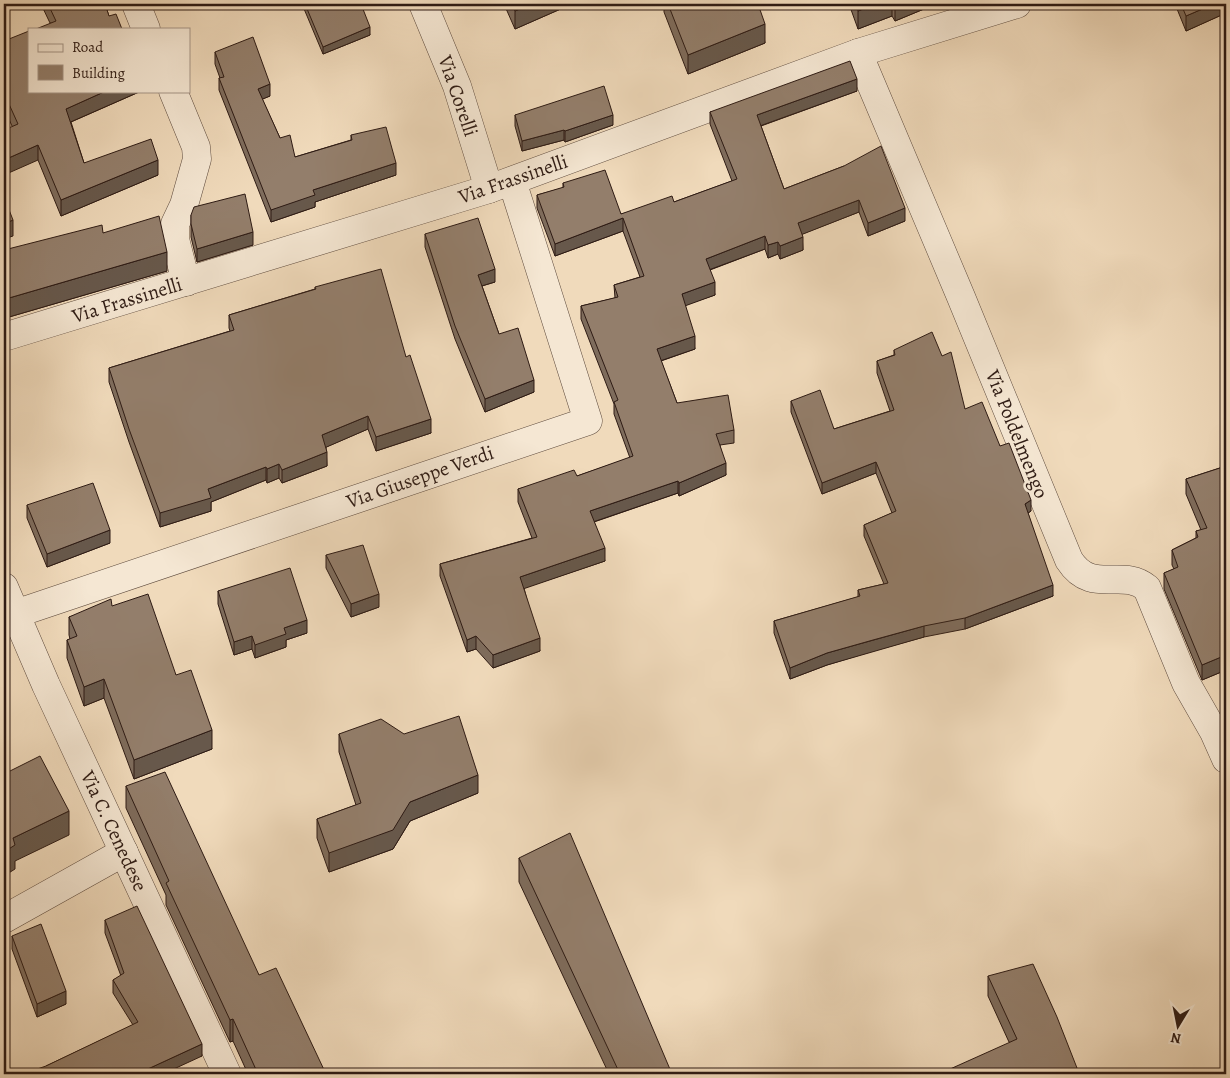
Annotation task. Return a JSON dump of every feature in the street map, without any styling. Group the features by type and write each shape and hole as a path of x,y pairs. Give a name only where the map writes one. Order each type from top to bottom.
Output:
{"street":[{"path":"136,4 146,28"},
{"name":"Via Corelli","path":"423,4 456,86 501,185"},
{"name":"Via Frassinelli","path":"4,337 501,185 858,53 1017,4"},
{"name":"Via Poldelmengo","path":"858,53 1069,560 1078,572 1095,580 1135,580 1147,588 1186,683 1214,732 1226,759"},
{"path":"172,92 196,147 197,159 184,205 175,224 176,238 186,282"},
{"name":"Via Giuseppe Verdi","path":"15,614 588,421 501,185"},
{"name":"Via C. Cenedese","path":"4,587 46,685 228,1074"},
{"path":"4,919 124,852"}],"building":[{"path":"48,4 105,4 109,16 116,14 122,28 38,28 56,21"},
{"path":"305,4 361,4 370,27 323,47"},
{"path":"511,4 532,4 515,11"},
{"path":"668,4 758,4 765,24 688,55"},
{"path":"856,4 876,4 858,11"},
{"path":"1181,4 1214,4 1186,16"},
{"path":"28,31 28,92 104,92 66,109 84,163 151,139 158,160 61,200 38,145 4,160 4,130 18,124 4,93 4,41"},
{"path":"253,37 270,84 258,89 280,138 290,135 295,157 352,140 351,135 386,127 396,163 313,190 315,195 271,210 219,78 224,77 215,52"},
{"path":"850,61 857,79 757,115 784,189 844,166 881,146 905,208 868,223 859,200 798,223 803,237 780,246 778,242 768,245 765,236 706,259 715,282 682,294 695,336 657,349 677,403 728,395 734,430 716,434 726,463 679,483 678,481 590,511 605,548 520,577 540,638 493,655 476,636 467,640 440,564 537,537 518,489 574,470 577,476 633,456 614,402 618,400 581,306 618,297 614,285 644,276 623,218 555,244 537,195 564,187 563,183 605,170 621,214 672,196 674,202 737,179 710,112"},
{"path":"604,86 613,115 565,131 522,141 515,115"},
{"path":"245,194 253,232 197,249 191,224 191,215 194,207"},
{"path":"4,197 13,220 4,224"},
{"path":"159,216 167,252 9,298 4,285 4,250 102,225 103,233"},
{"path":"478,218 495,269 478,275 499,334 518,328 534,380 485,399 455,326 425,234"},
{"path":"381,269 406,357 410,355 431,419 376,437 368,416 322,435 327,452 282,470 279,464 267,469 266,467 208,489 211,498 160,513 109,368 234,330 229,315 316,289 315,287"},
{"path":"932,332 942,356 951,352 965,409 982,402 1000,446 1009,443 1031,500 1025,504 1053,585 965,618 924,626 827,653 790,668 774,621 860,596 858,590 888,583 864,525 896,511 876,462 822,483 791,401 820,390 834,429 894,410 877,361 895,355 894,350"},
{"path":"1226,466 1226,655 1202,665 1164,573 1178,567 1172,550 1198,537 1196,531 1207,528 1186,479"},
{"path":"93,483 110,530 47,554 27,505"},
{"path":"363,545 379,594 351,604 326,555"},
{"path":"290,568 307,620 284,628 286,634 255,645 252,636 234,642 218,591"},
{"path":"148,594 176,675 191,670 212,730 134,760 104,679 84,687 67,640 77,636 69,617 111,599 112,606"},
{"path":"459,716 478,775 410,802 393,830 329,853 317,819 361,803 339,734 381,719 404,734"},
{"path":"40,756 69,811 13,838 15,845 4,852 4,774"},
{"path":"165,772 259,975 276,968 326,1074 258,1074 233,1019 230,1020 166,883 169,881 126,786"},
{"path":"570,833 672,1074 620,1074 519,858"},
{"path":"137,906 202,1044 137,1074 23,1074 46,1066 138,1022 113,980 124,973 105,920"},
{"path":"41,924 66,991 37,1004 12,936"},
{"path":"1033,964 1077,1068 1062,1074 939,1074 1017,1039 988,976"}]}
